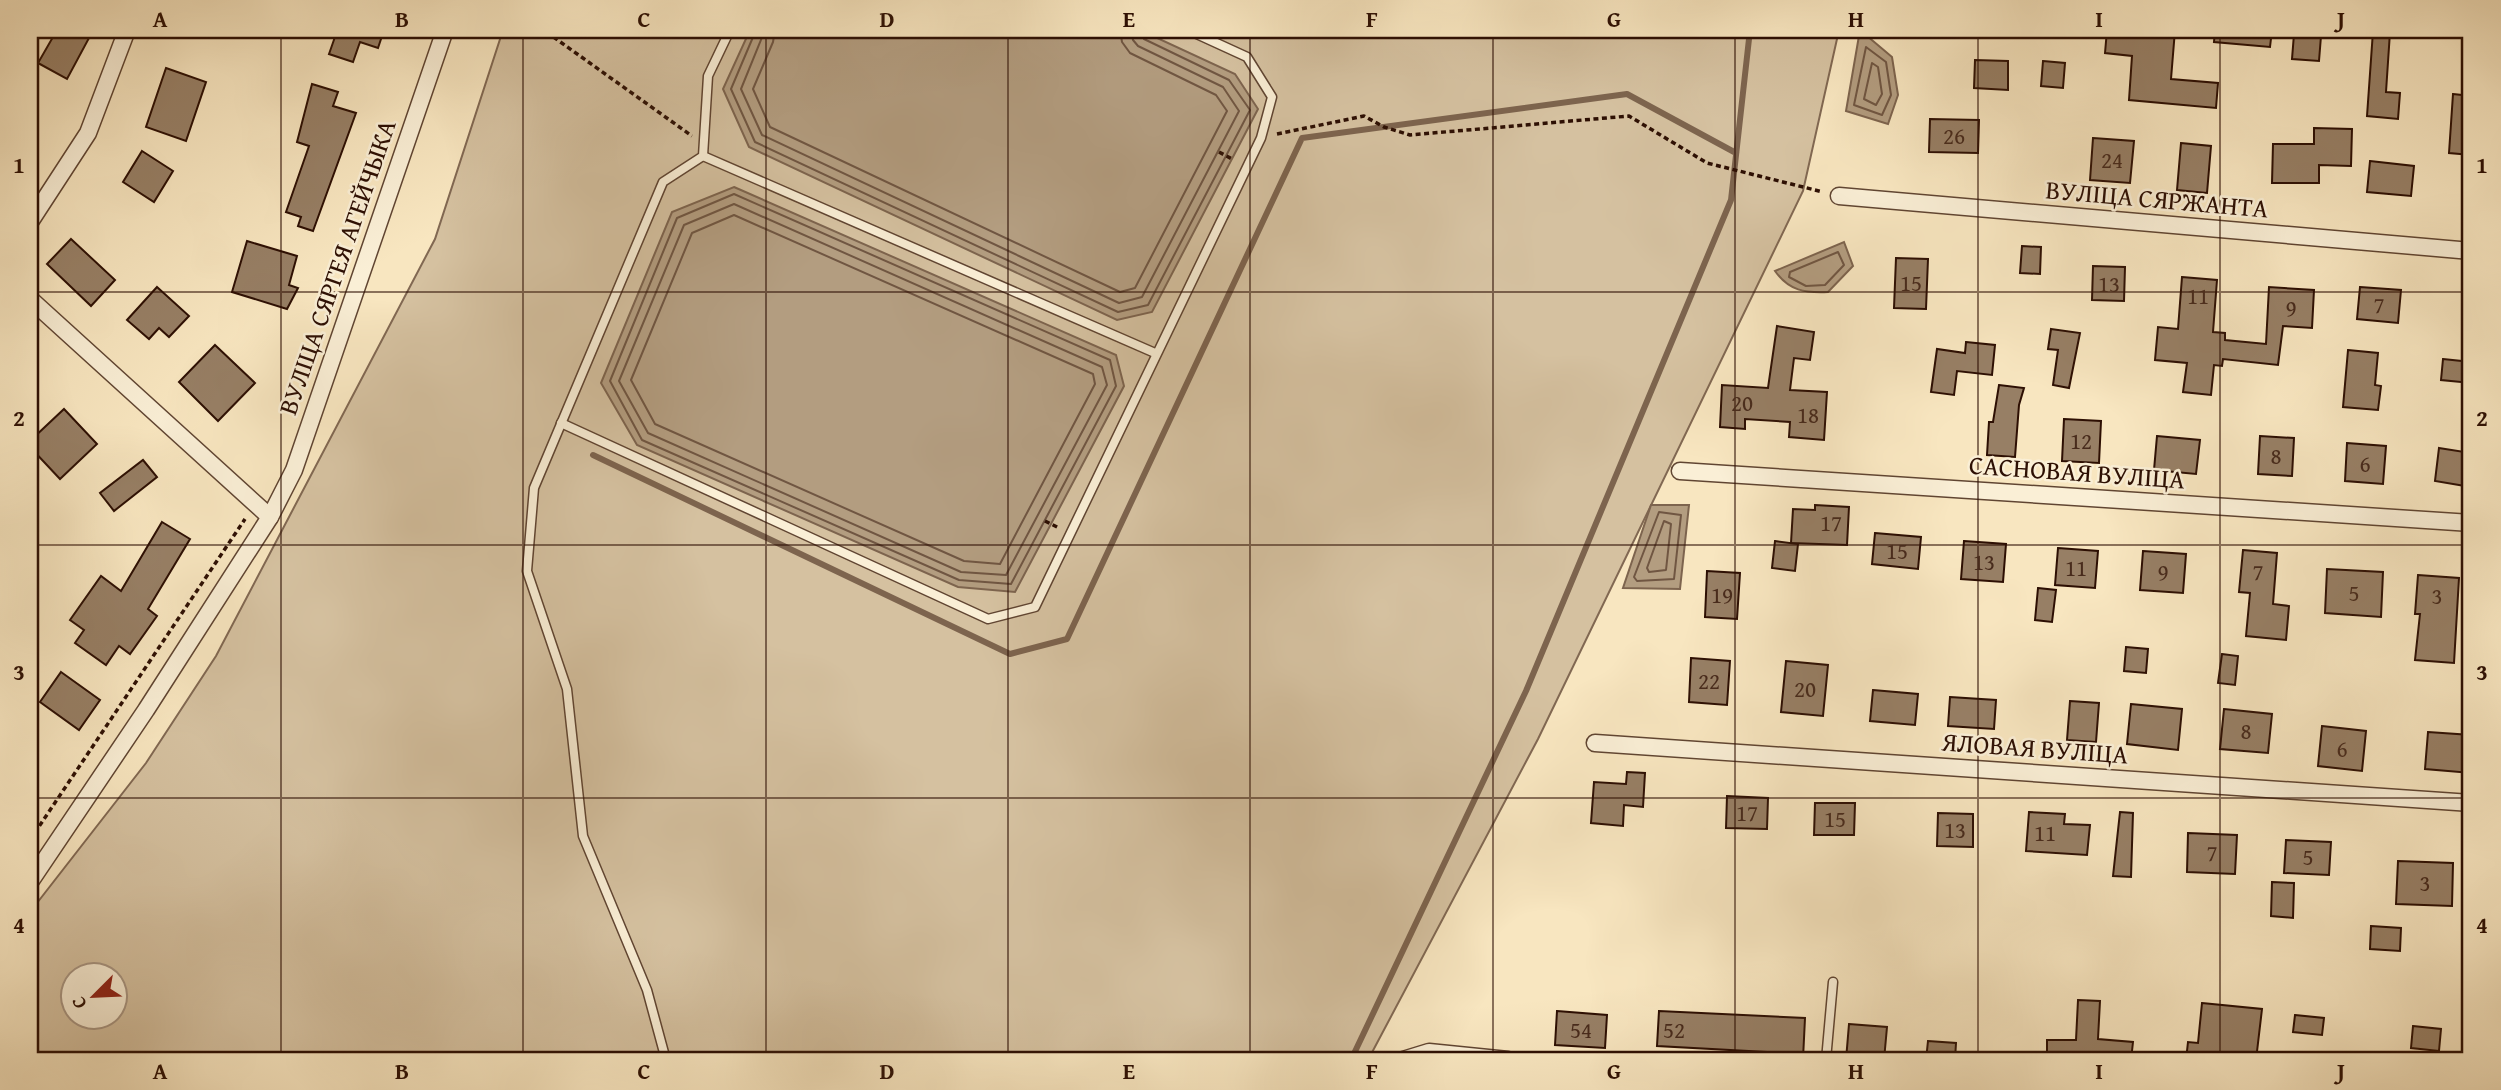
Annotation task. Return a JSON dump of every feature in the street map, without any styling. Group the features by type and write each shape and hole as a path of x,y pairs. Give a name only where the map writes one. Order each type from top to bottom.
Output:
{"street":[{"path":"30,222 88,133 127,30"},
{"name":"ВУЛІЦА СЯРГЕЯ АГЕЙЧЫКА","path":"30,882 271,517 294,470 445,30"},
{"name":"ВУЛІЦА СЯРЖАНТА","path":"1839,196 2471,251"},
{"path":"30,299 271,517"},
{"name":"САСНОВАЯ ВУЛІЦА","path":"1680,471 2471,523"},
{"name":"ЯЛОВАЯ ВУЛІЦА","path":"1595,743 2471,803"},
{"path":"1403,1060 1429,1052 1508,1060"}],"lane":[{"path":"703,156 708,76 730,30"},
{"path":"561,423 988,619 1035,607 1154,354 1261,138 1272,97 1247,57 1188,30"},
{"path":"703,156 1154,354"},
{"path":"666,1060 647,990 583,836 567,689 527,571 534,488 663,182 703,156"},
{"path":"1826,1060 1833,982"}],"path":[{"path":"538,30 552,36 704,145"},
{"path":"1261,138 1364,116 1384,127 1410,135 1629,116 1707,163 1839,196"},
{"path":"1219,152 1232,159"},
{"path":"30,840 255,503"},
{"path":"1045,521 1061,529"}],"shaded area":[{"path":"503,30 1839,30 1803,191 1538,739 1368,1060 30,1060 30,912 146,763 216,656 435,239"}],"water":[{"path":"750,30 1140,30 1235,74 1258,109 1152,312 1117,320 749,147 723,89"},
{"path":"1860,30 1892,57 1898,95 1888,124 1846,111"},
{"path":"734,187 1116,355 1124,386 1015,592 958,587 637,445 601,383 672,212"},
{"path":"1844,242 1853,266 1828,292 1812,292 1792,287 1775,271"},
{"path":"1651,505 1689,505 1680,589 1623,588"}],"building":[{"path":"57,30 73,30 89,38 67,79 38,63"},
{"path":"333,30 384,30 378,48 360,42 353,62 329,54 336,34"},
{"path":"2107,30 2151,33 2152,30 2175,30 2171,79 2218,83 2216,108 2129,100 2132,56 2105,53"},
{"path":"2215,30 2272,30 2270,47 2214,42"},
{"path":"2373,31 2390,32 2386,92 2400,93 2398,119 2367,116"},
{"path":"2294,34 2321,36 2319,61 2292,59"},
{"path":"1975,60 2008,61 2008,90 1974,88"},
{"path":"2043,61 2065,63 2063,88 2041,86"},
{"path":"166,68 206,82 186,141 146,127"},
{"path":"312,84 338,92 333,106 356,113 313,231 298,226 301,217 286,212 309,146 297,142"},
{"path":"2453,94 2471,96 2471,155 2449,153"},
{"path":"1930,119 1979,120 1978,153 1929,152"},
{"path":"2314,128 2352,129 2351,166 2319,165 2319,183 2272,183 2273,144 2314,144"},
{"path":"2093,138 2134,141 2130,183 2090,180"},
{"path":"2181,143 2211,146 2207,193 2177,190"},
{"path":"142,151 173,171 154,202 123,182"},
{"path":"2370,161 2414,166 2411,196 2367,192"},
{"path":"71,239 115,280 91,306 47,264"},
{"path":"247,241 297,256 289,285 298,288 287,309 232,292"},
{"path":"2022,246 2041,247 2040,274 2020,273"},
{"path":"1896,258 1928,259 1926,309 1894,308"},
{"path":"2093,266 2125,267 2124,301 2092,300"},
{"path":"2182,277 2217,280 2213,332 2225,333 2225,340 2266,344 2269,287 2314,290 2312,328 2283,326 2278,365 2223,359 2222,366 2214,365 2211,395 2183,392 2187,363 2155,360 2158,327 2178,329"},
{"path":"157,287 189,316 169,337 159,328 149,339 127,320"},
{"path":"2360,287 2401,290 2398,323 2357,319"},
{"path":"1777,326 1814,332 1810,360 1794,358 1790,390 1827,392 1824,440 1789,437 1790,422 1745,419 1745,429 1720,427 1722,385 1768,388"},
{"path":"2051,329 2080,333 2069,388 2053,385 2058,350 2048,349"},
{"path":"1966,342 1995,345 1992,375 1957,371 1954,395 1931,392 1937,349 1965,353"},
{"path":"215,345 255,383 218,421 179,382"},
{"path":"2348,350 2378,353 2375,385 2381,386 2378,410 2343,407"},
{"path":"2443,359 2471,362 2471,383 2441,380"},
{"path":"1999,385 2024,388 2019,405 2015,457 1987,455 1989,422 1993,422"},
{"path":"64,409 97,444 60,479 30,447 30,441"},
{"path":"2064,419 2101,421 2099,463 2062,461"},
{"path":"2157,436 2200,440 2196,474 2154,470"},
{"path":"2260,436 2294,438 2292,476 2258,474"},
{"path":"2347,443 2386,446 2383,484 2345,481"},
{"path":"2439,448 2471,453 2471,487 2435,481"},
{"path":"143,460 157,477 114,511 100,493"},
{"path":"1815,505 1849,507 1847,545 1791,543 1793,509 1815,510"},
{"path":"162,522 190,539 148,609 157,616 130,654 119,646 106,665 75,643 84,630 70,620 101,576 121,591"},
{"path":"1875,533 1921,537 1918,569 1872,564"},
{"path":"1775,541 1798,544 1795,571 1772,568"},
{"path":"1964,541 2006,544 2003,582 1961,579"},
{"path":"2058,548 2098,551 2095,588 2055,585"},
{"path":"2243,550 2277,553 2273,604 2289,606 2286,640 2246,636 2250,593 2239,592"},
{"path":"2143,551 2186,554 2183,593 2140,590"},
{"path":"2327,569 2383,572 2381,617 2325,613"},
{"path":"1707,571 1740,573 1737,619 1705,617"},
{"path":"2418,575 2459,578 2454,663 2415,660 2420,614 2415,614"},
{"path":"2038,588 2056,590 2052,622 2035,620"},
{"path":"2126,647 2148,649 2146,673 2124,671"},
{"path":"2222,654 2238,656 2235,685 2218,683"},
{"path":"1691,658 1730,661 1727,705 1689,702"},
{"path":"1786,661 1828,665 1823,716 1781,712"},
{"path":"61,672 100,700 79,730 40,702"},
{"path":"1873,690 1918,694 1915,725 1870,721"},
{"path":"1950,697 1996,700 1994,729 1948,726"},
{"path":"2070,701 2099,703 2096,742 2067,740"},
{"path":"2131,704 2182,709 2178,750 2127,744"},
{"path":"2224,709 2272,714 2268,753 2220,749"},
{"path":"2322,726 2366,731 2362,771 2318,766"},
{"path":"2428,732 2471,735 2471,773 2425,769"},
{"path":"1627,772 1645,773 1643,807 1624,805 1623,826 1591,823 1594,782 1626,784"},
{"path":"1727,796 1768,798 1767,829 1726,828"},
{"path":"1815,803 1855,803 1854,835 1814,835"},
{"path":"2029,812 2065,814 2064,824 2090,825 2087,855 2026,851"},
{"path":"2120,812 2133,813 2131,877 2113,876"},
{"path":"1938,813 1973,814 1973,847 1937,846"},
{"path":"2188,833 2237,835 2235,874 2187,872"},
{"path":"2286,840 2331,842 2329,875 2284,873"},
{"path":"2398,861 2453,863 2452,906 2396,904"},
{"path":"2272,882 2294,883 2293,918 2271,916"},
{"path":"2371,926 2401,928 2400,951 2370,949"},
{"path":"2078,1000 2100,1001 2098,1039 2133,1042 2131,1060 2047,1060 2047,1040 2076,1040"},
{"path":"2202,1003 2262,1009 2256,1060 2186,1060 2188,1042 2198,1043"},
{"path":"1557,1011 1607,1015 1605,1048 1555,1045"},
{"path":"1659,1011 1805,1018 1803,1059 1765,1058 1766,1052 1657,1046"},
{"path":"2295,1015 2324,1018 2322,1035 2293,1032"},
{"path":"1849,1024 1887,1027 1884,1060 1846,1060"},
{"path":"2413,1026 2441,1029 2439,1051 2411,1048"},
{"path":"1928,1041 1956,1043 1955,1060 1926,1060"}],"waterway":[{"path":"1351,1060 1526,691 1731,200 1750,30"},
{"path":"593,455 1010,654 1067,639 1302,138 1627,94 1736,153"}]}
